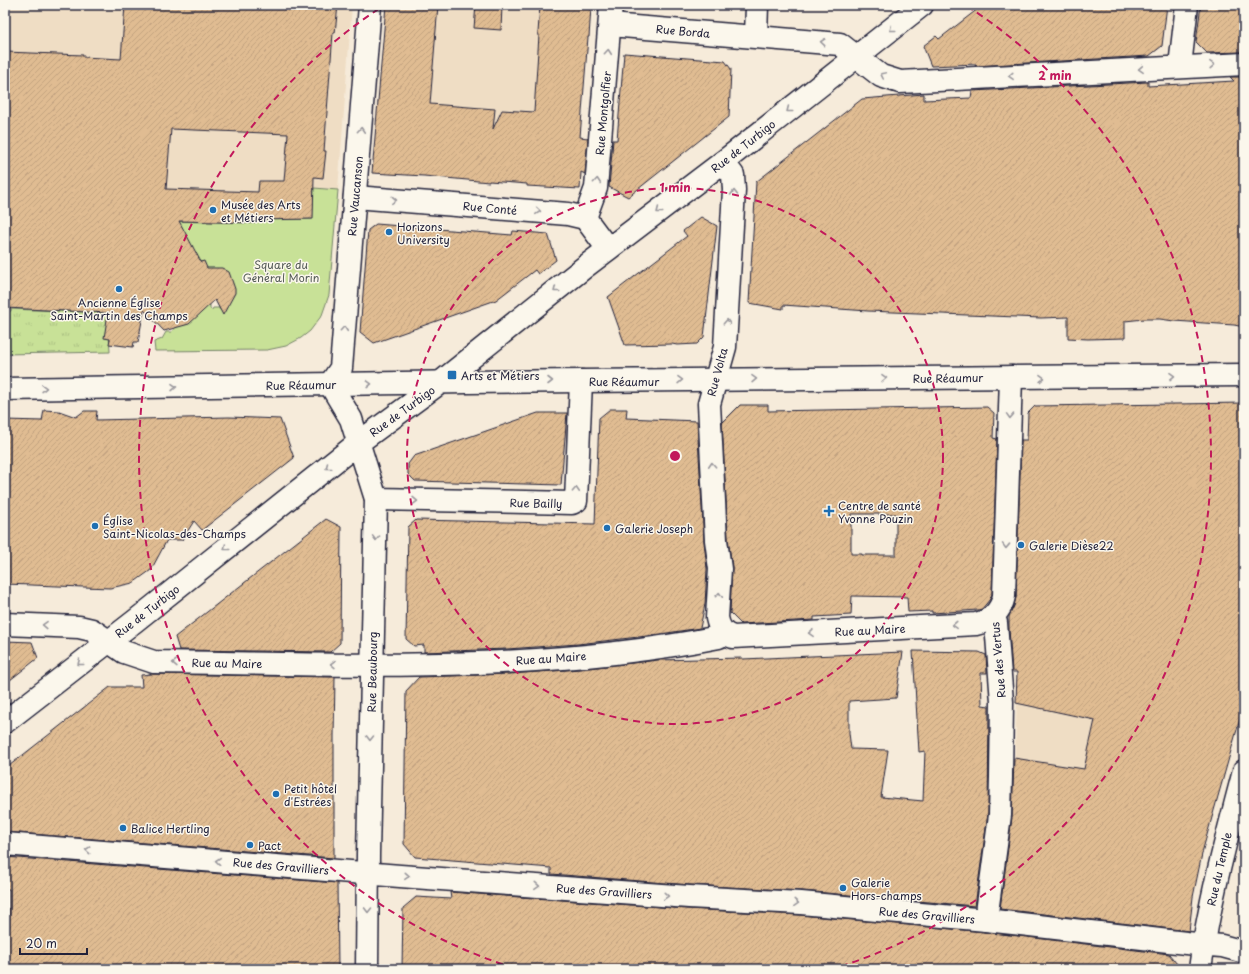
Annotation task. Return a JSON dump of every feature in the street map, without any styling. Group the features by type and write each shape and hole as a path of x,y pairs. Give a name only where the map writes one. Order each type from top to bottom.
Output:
{"street":[{"name":"Rue Vaucanson","path":"330,384 341,368 370,5"},
{"path":"757,5 756,36 840,44 881,76 900,82 1180,66 1244,64"},
{"name":"Rue de Turbigo","path":"5,722 108,642 358,442 441,382 922,5"},
{"path":"1180,66 1187,5"},
{"name":"Rue Borda","path":"610,15 756,36"},
{"name":"Rue Montgolfier","path":"585,218 596,188 610,15"},
{"name":"Rue Volta","path":"723,162 733,175 734,190 725,347 709,404 716,540 720,569 717,618 718,624 723,632"},
{"name":"Rue Conté","path":"355,197 568,214 585,218"},
{"path":"585,218 608,250"},
{"name":"Rue Réaumur","path":"5,389 441,382 1244,375"},
{"name":"Rue des Vertus","path":"986,920 1000,815 1002,777 1002,702 996,623 992,617 999,609 1004,596 1011,377"},
{"name":"Rue Bailly","path":"376,499 572,503 576,501 581,381"},
{"name":"Rue Beaubourg","path":"330,384 351,419 376,499 367,969"},
{"name":"Rue au Maire","path":"5,624 79,627 92,630 124,652 154,662 444,664 539,660 622,652 676,645 719,637 723,632 733,637 960,625 981,623 992,617"},
{"name":"Rue du Temple","path":"1200,969 1203,945 1218,870 1244,771"},
{"name":"Rue des Gravilliers","path":"5,844 689,897 801,903 986,920 1222,946 1244,952"}],"shaded area":[{"path":"5,5 352,5 338,190 314,188 313,219 256,220 255,223 167,221 5,247"},
{"path":"386,5 590,5 589,37 580,137 584,137 580,189 372,173"},
{"path":"1018,673 1126,695 1077,800 1014,777"}],"green space":[{"name":"Square du Général Morin","path":"314,188 338,190 329,295 322,315 310,331 286,346 267,350 155,351 154,342 162,339 166,332 171,332 201,304 210,305 210,309 212,310 213,308 219,308 220,310 204,273 202,262 199,260 192,248 193,246 191,247 167,221 255,223 256,220 312,219"},
{"path":"11,309 108,313 110,352 5,354 5,322 9,318 8,311 11,311"}],"building":[{"path":"125,5 338,5 335,33 333,33 323,178 314,177 313,219 256,220 255,223 179,221 201,262 204,261 207,268 222,268 229,272 235,293 223,315 215,300 189,324 164,331 144,310 138,342 134,342 133,347 109,344 110,339 104,338 108,313 5,308 5,52 83,55 83,57 121,59","holes":["171,129 288,134 284,181 259,181 258,192 166,189"]},
{"path":"386,5 438,5 430,104 495,109 493,129 502,110 534,112 540,5 590,5 589,37 580,137 588,138 585,174 581,172 580,189 372,173"},
{"path":"476,5 502,5 501,30 474,28"},
{"path":"983,5 1167,5 1162,46 1149,56 975,66 976,64 931,66 923,46 936,36 939,39"},
{"path":"1201,5 1244,5 1244,52 1207,53 1196,42"},
{"path":"624,53 725,61 731,69 729,117 628,197 609,187 613,140 617,140"},
{"path":"1230,77 1244,77 1244,327 1160,319 1144,319 1125,321 1125,338 1088,339 1068,338 1068,317 1041,318 868,311 783,305 783,309 749,303 756,182 862,99 924,94 924,100 971,98 972,91 1148,82 1148,86 1234,81"},
{"path":"701,217 717,226 704,337 697,344 625,345 608,297 687,236 683,231"},
{"path":"376,224 512,235 513,231 548,234 556,260 538,274 535,270 496,300 374,343 360,332 368,230"},
{"path":"1244,403 1244,705 1203,849 1193,897 1189,931 1000,909 1012,817 1014,758 1084,769 1095,720 1016,703 1017,672 1012,672 1009,616 1014,606 1016,597 1021,440 1027,440 1028,413 1035,406"},
{"path":"740,405 768,405 768,411 987,407 994,413 993,438 997,439 992,594 990,599 982,609 978,610 932,613 932,611 908,612 907,597 852,596 851,615 814,617 814,620 741,624 730,613 732,567 728,539 722,423","holes":["851,514 896,514 896,555 851,554"]},
{"path":"610,409 627,409 626,418 697,421 707,569 705,604 700,628 578,644 507,649 424,652 424,645 414,646 406,639 408,527 416,520 595,524 599,418"},
{"path":"44,410 59,411 76,417 84,411 97,411 96,420 229,417 280,419 294,458 202,530 194,521 182,540 167,540 151,570 133,583 110,588 5,584 5,420 42,421"},
{"path":"538,413 567,413 561,485 415,481 408,474 408,464 414,456"},
{"path":"326,519 341,527 340,643 330,652 179,650 175,637"},
{"path":"5,641 32,642 38,658 5,684"},
{"path":"913,651 979,652 986,655 987,673 981,673 982,705 989,706 988,814 975,906 802,891 690,885 551,874 551,868 415,857 404,844 406,691 419,677 509,674 580,669 658,660 743,659 903,652 896,698 849,701 849,733 851,749 888,750 881,797 923,801 925,751 919,752"},
{"path":"141,675 335,677 334,858 5,832 5,769 110,687 142,687"},
{"path":"5,857 337,883 338,969 5,969 5,928 9,928 9,889 5,889"},
{"path":"450,892 688,909 800,915 985,932 1169,954 1181,969 402,969 403,908 416,897 451,899"}],"place":[{"name":"Musée des Arts et Métiers","path":"213,210"},
{"name":"Horizons University","path":"389,232"},
{"name":"Ancienne Église Saint-Martin des Champs","path":"119,289"},
{"name":"Arts et Métiers","path":"452,375"},
{"name":"Centre de santé Yvonne Pouzin","path":"829,511"},
{"name":"Église Saint-Nicolas-des-Champs","path":"95,526"},
{"name":"Galerie Joseph","path":"607,528"},
{"name":"Galerie Dièse22","path":"1021,545"},
{"name":"Petit hôtel d'Estrées","path":"276,794"},
{"name":"Balice Hertling","path":"123,828"},
{"name":"Pact","path":"250,845"},
{"name":"Galerie Hors-champs","path":"843,888"}]}
